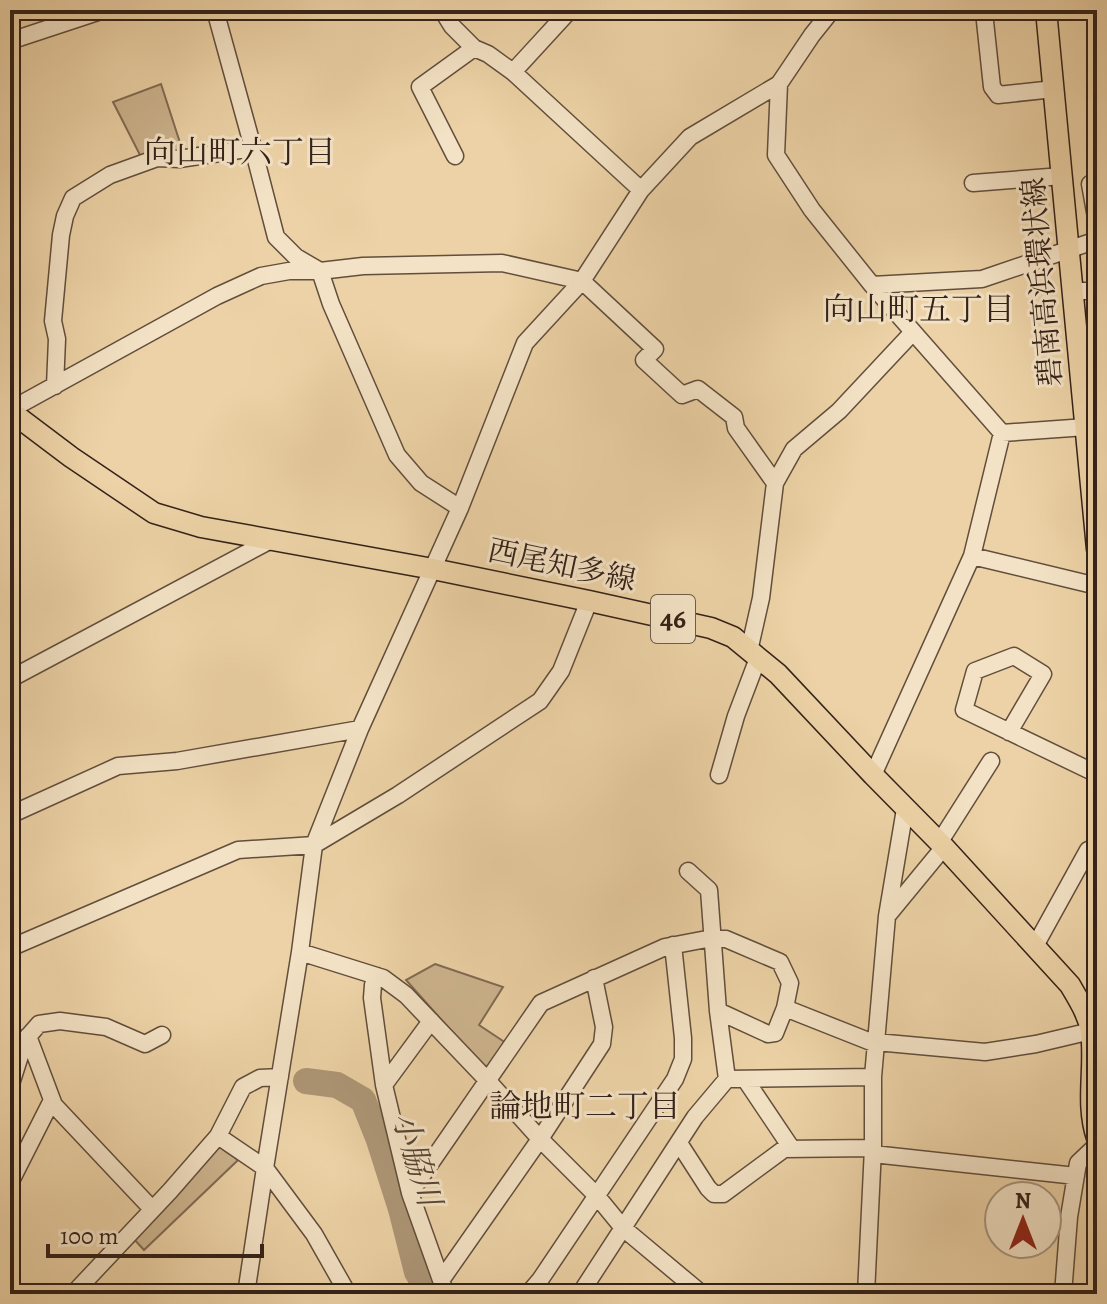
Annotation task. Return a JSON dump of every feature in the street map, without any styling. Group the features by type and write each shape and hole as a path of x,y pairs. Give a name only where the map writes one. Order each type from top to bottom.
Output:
{"main road":[{"name":"碧南高浜環状線","path":"1046,10 1097,549"},
{"name":"西尾知多線","path":"10,411 154,513 201,527 589,601 711,628 733,637 778,674 1070,985 1081,1003 1091,1031 1090,1109 1097,1138"}],"street":[{"path":"10,41 104,10"},
{"path":"215,10 276,237 296,257 320,271 331,304 397,455 421,483 460,508"},
{"path":"442,10 452,26 474,48 513,72 641,190"},
{"path":"513,72 568,10"},
{"path":"249,1291 314,845 360,729 460,508 525,343 582,281 641,190 690,137 779,84 832,10"},
{"path":"982,10 992,87 998,95 1054,89"},
{"path":"455,156 420,87 474,48"},
{"path":"779,84 776,155 812,210 872,285 1002,433"},
{"path":"55,386 57,339 53,321 61,235 73,198 110,175 157,158 179,159 253,148"},
{"path":"973,183 1062,176"},
{"path":"1097,183 1090,184 1097,223"},
{"path":"872,285 982,279 1097,240"},
{"path":"10,411 217,296 261,276 363,266 502,263 582,281 655,349 644,360 682,395 698,389 734,417 736,428 775,483"},
{"path":"1073,291 1097,291"},
{"path":"719,775 754,654 775,483 794,449 839,411 913,332"},
{"path":"1002,433 1086,427"},
{"path":"873,775 972,556 1002,433"},
{"path":"10,679 271,540"},
{"path":"972,556 1097,586"},
{"path":"10,948 238,850 314,845 398,795 540,701 561,671 589,601"},
{"path":"1009,732 1043,674 1014,656 975,671 964,710 1009,732 1097,774"},
{"path":"10,815 118,766 177,761 360,729"},
{"path":"887,916 941,845 991,761"},
{"path":"866,1294 873,1077 887,916 905,809"},
{"path":"1035,946 1088,850 1097,847"},
{"path":"580,1294 695,1117 727,1079 718,1011 709,890 688,871"},
{"path":"410,1193 541,1003 665,947 712,938 726,939 780,962 790,983 775,1033 768,1034 718,1011"},
{"path":"528,1294 675,1079 683,1059 683,1038 673,945"},
{"path":"300,952 383,978 406,995 596,1195 623,1228 702,1294"},
{"path":"377,976 372,998 384,1085 410,1193 444,1287"},
{"path":"444,1287 602,1044 604,1027 594,978"},
{"path":"785,1008 876,1043 985,1052 1091,1031"},
{"path":"10,1087 25,1040 39,1024 60,1021 106,1027 145,1044 162,1035"},
{"path":"384,1085 431,1021"},
{"path":"28,1036 54,1105 152,1209"},
{"path":"73,1294 218,1136 243,1087 260,1078 280,1077"},
{"path":"727,1079 873,1077"},
{"path":"745,1079 792,1149"},
{"path":"10,1183 52,1100"},
{"path":"218,1136 265,1168 314,1234 348,1294"},
{"path":"679,1143 714,1194 723,1194 784,1149 873,1151 1076,1176"},
{"path":"1063,1294 1069,1217 1078,1163 1097,1145"}],"shaded area":[{"path":"161,84 183,152 142,159 113,102"},
{"path":"435,964 503,987 479,1025 506,1043 487,1071 406,980"},
{"path":"217,1145 238,1160 144,1250 132,1237"}],"waterway":[{"name":"小脇川","path":"306,1081 337,1085 363,1100 401,1209 417,1272 430,1294"}],"district":[{"name":"向山町六丁目","path":"240,152"},
{"name":"向山町五丁目","path":"919,309"},
{"name":"論地町二丁目","path":"585,1106"}]}
